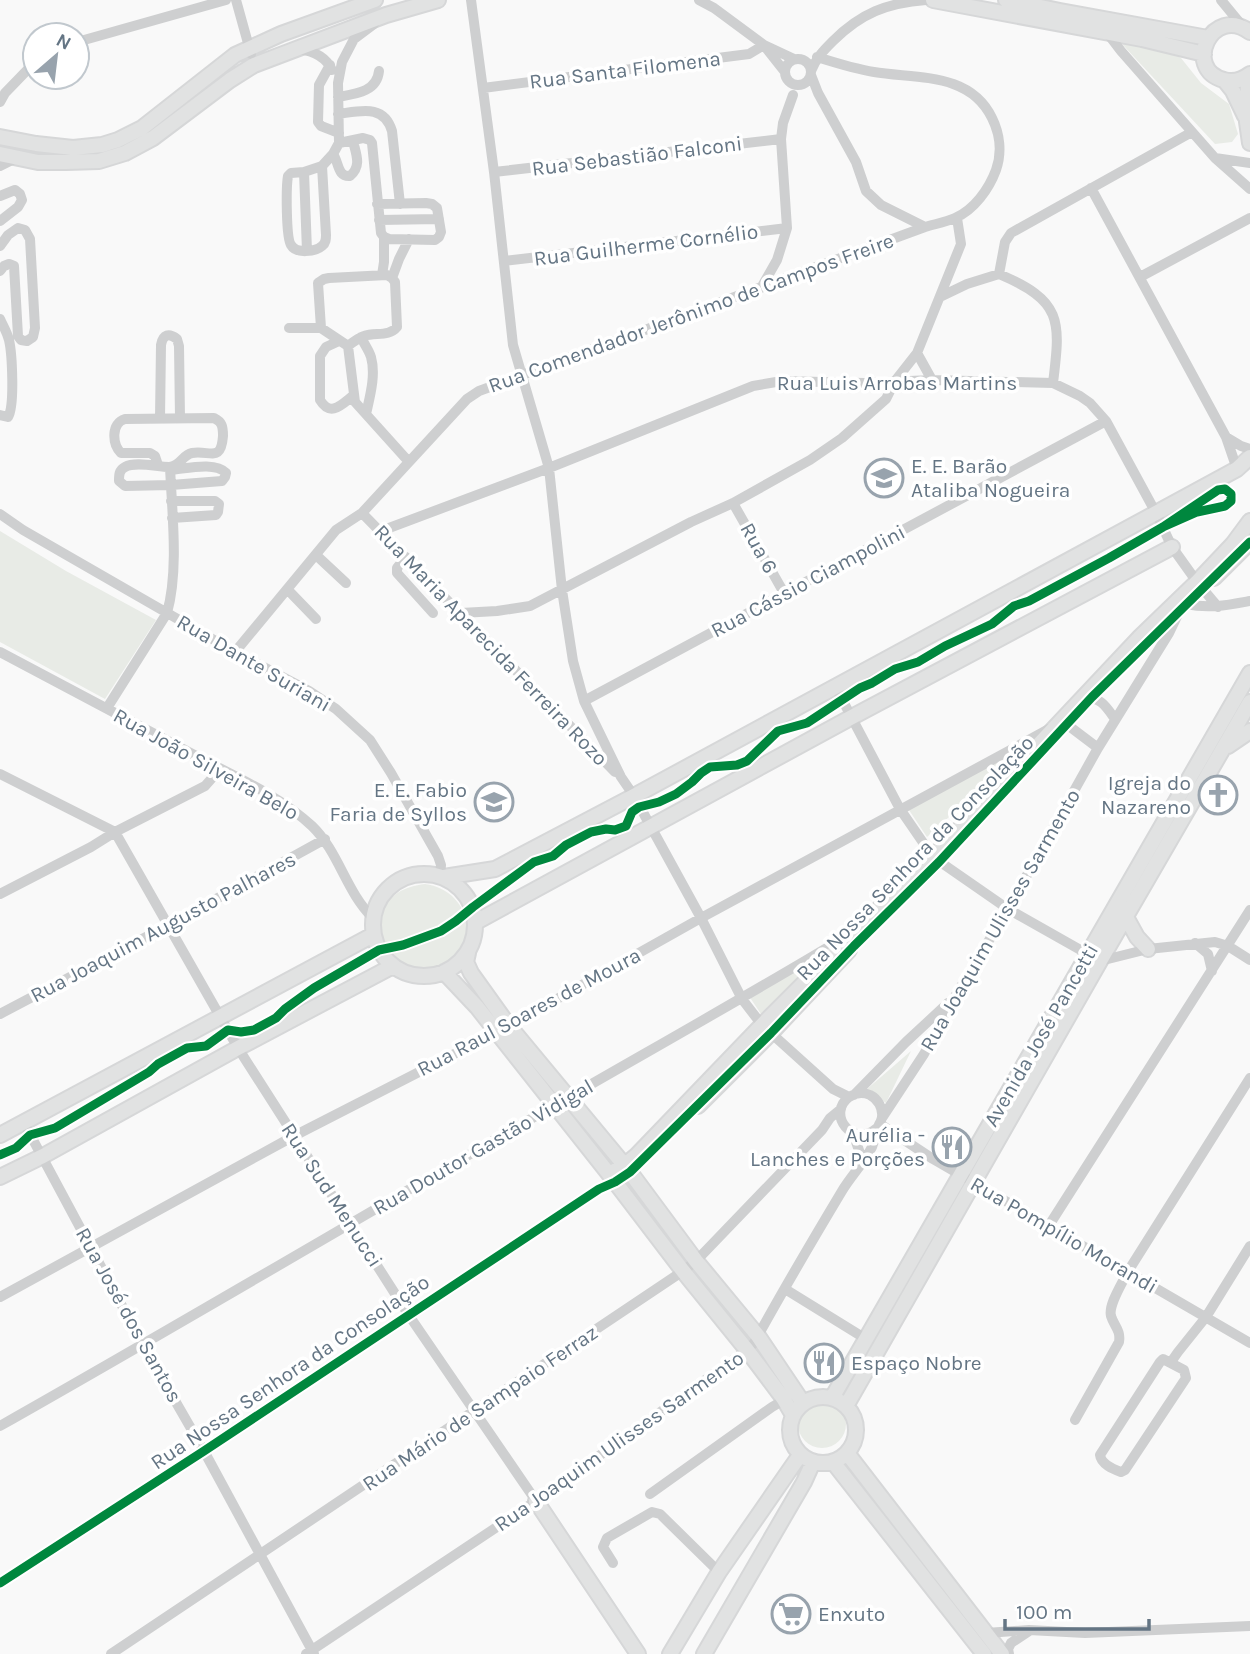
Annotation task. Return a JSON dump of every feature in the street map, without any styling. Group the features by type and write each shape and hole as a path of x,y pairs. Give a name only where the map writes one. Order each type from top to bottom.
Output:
{"street":[{"path":"91,38 226,0"},
{"path":"236,0 254,65"},
{"path":"0,136 73,148 102,145 118,140 142,128 235,55 375,0"},
{"path":"0,154 38,162 99,162 125,153 153,138 254,65 386,15 438,0"},
{"path":"471,0 484,88 513,345 549,468 562,590 573,661 584,701 621,777 701,918 742,999 766,1029 833,1089 852,1096 865,1094 875,1098 881,1108 879,1124 873,1132 863,1135 836,1128 822,1130"},
{"path":"699,0 712,4 818,93 856,163 866,191 881,205 925,228"},
{"path":"761,288 777,260 787,228 781,139 783,122 793,95 800,78 817,57 863,15 870,0"},
{"path":"863,15 904,2 926,0"},
{"path":"933,0 1170,45 1203,54"},
{"path":"1006,0 1058,6 1208,38"},
{"path":"1219,0 1222,12 1220,27"},
{"path":"1219,0 1248,30"},
{"path":"322,166 325,241 323,246 307,251 294,249 289,239 288,176 322,166 333,154 339,138 338,83 342,62 354,39 386,15"},
{"path":"1247,122 1233,91 1225,81 1212,74 1203,54 1208,38 1220,27 1232,25 1248,30"},
{"path":"1108,34 1214,158 1250,189"},
{"path":"764,45 794,60"},
{"name":"Rua Santa Filomena","path":"484,88 749,54 764,45"},
{"path":"296,48 321,57 330,65 338,83"},
{"path":"461,613 530,606 733,503 810,460 842,439 886,399 895,381 917,353 961,244 957,218 981,197 996,169 999,144 996,126 981,101 951,82 847,67 817,57 805,61"},
{"path":"801,59 811,67 800,78 787,66 794,60 801,59"},
{"path":"330,65 319,85 318,122 339,138 353,141 367,138 372,143 387,277"},
{"path":"338,97 371,87 376,83 379,71"},
{"path":"0,102 21,76"},
{"path":"1225,81 1249,76 1247,122 1250,143"},
{"path":"338,114 368,110 390,122 400,204"},
{"path":"999,274 1004,242 1011,233 1192,132"},
{"name":"Rua Sebastião Falconi","path":"494,172 781,139"},
{"path":"333,154 341,173 345,176 354,174 358,164 353,141"},
{"path":"0,166 16,158"},
{"path":"1214,158 1250,163"},
{"path":"304,172 307,251"},
{"path":"1091,188 1226,437 1237,469"},
{"path":"0,196 15,190 22,200 18,207 0,221"},
{"path":"377,204 432,204 437,208 441,232 435,240 384,237"},
{"name":"Rua Comendador Jerônimo de Campos Freire","path":"235,652 336,530 362,513 467,399 479,391 957,218"},
{"path":"1140,277 1250,218"},
{"path":"379,220 439,219"},
{"path":"0,246 8,235 18,228 25,230 30,239 35,328 33,337 27,341 18,336 14,266 9,264 0,271"},
{"name":"Rua Guilherme Cornélio","path":"504,261 787,228"},
{"path":"387,277 409,239"},
{"path":"942,296 999,274 1038,295 1057,323 1053,383"},
{"path":"321,328 318,283 324,279 387,277 394,282 397,327 391,333 369,335 326,347 320,356 320,400 323,405 336,409 354,394"},
{"path":"0,319 11,351 12,408 8,417 0,415"},
{"path":"289,328 321,328 344,343 355,402 409,462"},
{"path":"160,418 161,345 162,338 166,335 172,335 179,345 180,418"},
{"path":"361,337 371,356 372,365 372,390 366,414"},
{"path":"917,353 932,380"},
{"name":"Rua Luis Arrobas Martins","path":"381,531 549,468 753,386 782,381 864,383 932,380 1053,383 1092,404 1106,421 1172,547 1218,607"},
{"path":"158,465 155,456 150,453 121,453 117,449 114,431 118,421 214,418 221,422 222,447 219,452 186,455 170,469"},
{"name":"Rua Cássio Ciampolini","path":"584,701 1106,421"},
{"path":"1226,437 1250,449"},
{"path":"442,877 495,869 1237,469 1250,457"},
{"path":"158,465 170,469 214,466 226,473 222,481 171,485 125,486 119,481 119,474 128,466 158,465"},
{"path":"107,708 167,613 171,599 173,581 170,469"},
{"path":"171,501 215,501 219,504 216,515 172,519"},
{"name":"Rua 6","path":"733,503 784,593"},
{"name":"Rua Maria Aparecida Ferreira Rozo","path":"362,513 621,777"},
{"name":"Rua Dante Suriani","path":"0,514 23,530 235,652 309,691 349,719 370,740 391,773 432,845 441,865 442,877"},
{"name":"Rua Nossa Senhora da Consolação","path":"0,1583 204,1451 627,1169 853,946 1061,723 1183,607 1250,521"},
{"name":"Rua Nossa Senhora da Consolação","path":"1088,696 1140,637 1250,542"},
{"path":"476,922 852,717 1172,547"},
{"path":"316,555 346,583"},
{"path":"406,557 397,568 397,573 433,612"},
{"path":"287,589 316,619"},
{"path":"1183,607 1218,607 1250,601"},
{"name":"Rua Joaquim Ulisses Sarmento","path":"311,1653 536,1502 747,1350 758,1336 844,1187 873,1146 879,1124 924,1054 1098,748 1183,607"},
{"name":"Rua João Silveira Belo","path":"0,652 270,796 300,815 325,839 363,908 373,918"},
{"name":"Avenida José Pancetti","path":"846,1406 967,1179 1094,957 1250,673"},
{"path":"835,686 900,809 936,859 1008,909 1094,957 1215,942 1228,946 1250,960"},
{"path":"1088,696 1104,703 1115,719"},
{"name":"Avenida José Pancetti","path":"1094,957 1126,917 1250,702"},
{"path":"1061,723 1098,748"},
{"name":"Rua Raul Soares de Moura","path":"0,1297 294,1136 503,1030 701,918 1061,723"},
{"path":"1224,749 1250,731"},
{"path":"0,894 205,786 220,769"},
{"path":"0,774 115,832"},
{"name":"Rua Sud Menucci","path":"115,832 238,1048 408,1314 638,1654"},
{"name":"Rua Joaquim Augusto Palhares","path":"0,1014 325,839"},
{"name":"Rua Nossa Senhora da Consolação","path":"766,1029 856,930 936,859"},
{"path":"415,874 442,877 456,884 466,895 476,922 474,938 457,965 444,972 432,976 405,973 393,966 379,950 373,934 376,906 382,894 402,878 415,874"},
{"path":"1048,1227 1250,911"},
{"path":"1126,917 1148,949"},
{"name":"Rua Doutor Gastão Vidigal","path":"0,1426 742,999 856,930"},
{"path":"0,1135 373,934"},
{"path":"1195,943 1208,954 1212,971"},
{"path":"467,953 466,962 471,973 503,1030 554,1105 747,1350 793,1415"},
{"path":"0,1177 393,966"},
{"path":"444,972 568,1097 758,1336 803,1403"},
{"path":"842,1108 906,1042 954,998"},
{"path":"906,1042 924,1054"},
{"path":"1075,1420 1119,1342 1120,1333 1111,1317 1111,1305 1128,1273 1250,1078"},
{"path":"833,1089 842,1108 842,1123 850,1131 863,1162"},
{"name":"Rua Mário de Sampaio Ferraz","path":"111,1654 683,1271 696,1261 842,1108"},
{"name":"Rua José dos Santos","path":"24,1123 311,1653"},
{"name":"Rua Pompílio Morandi","path":"879,1124 1048,1227 1250,1343"},
{"name":"Avenida José Pancetti","path":"832,1398 967,1179"},
{"path":"1171,1362 1206,1317 1250,1246"},
{"path":"785,1289 866,1339"},
{"path":"1165,1359 1171,1362 1184,1370 1186,1378 1125,1469 1118,1471 1103,1462 1100,1455 1160,1362 1165,1359"},
{"path":"819,1397 832,1398 846,1406 856,1428 854,1441 847,1453 825,1464 807,1459 793,1445 790,1424 793,1415 803,1403 819,1397"},
{"path":"650,1494 784,1400"},
{"path":"847,1453 1002,1654"},
{"path":"670,1654 719,1572 807,1459"},
{"path":"704,1654 804,1482 807,1459"},
{"path":"833,1462 984,1654"},
{"path":"612,1563 603,1547 607,1538 656,1512 719,1572"},
{"path":"986,1633 1030,1630 1085,1633 1250,1626"},
{"path":"1009,1654 1011,1643 1030,1630"}],"shaded area":[{"path":"1126,39 1160,47 1181,58 1201,83 1229,104 1238,134 1232,142 1215,144 1122,44"},
{"path":"0,531 156,620 105,699 0,642"},
{"path":"1036,738 927,837 905,804"},
{"path":"425,884 442,889 455,899 464,914 467,932 462,950 452,963 438,969 422,971 392,960 382,948 377,930 382,912 394,896 405,889"},
{"path":"832,945 761,1014 747,993"},
{"path":"911,1051 886,1103 867,1089"},
{"path":"822,1400 839,1407 846,1424 839,1441 822,1448 805,1441 798,1424 805,1407"}],"cycle path":[{"path":"0,1155 16,1148 30,1135 55,1128 187,1048 206,1046 228,1030 254,1030 276,1018 314,988 379,950 403,945 441,931 534,862 553,856 566,845 591,832 626,826 632,812 639,807 676,794 710,767 737,765 747,761 778,731 807,723 860,688 895,669 918,662 992,624 1014,606 1029,601 1109,558 1163,527 1218,490 1225,489 1231,494 1231,501 1225,506 1197,512 1163,527"},
{"path":"0,1583 599,1189 630,1172 939,862 1092,697 1250,542"}],"place":[{"name":"E. E. Barão Ataliba Nogueira","path":"884,478"},
{"name":"Igreja do Nazareno","path":"1218,795"},
{"name":"E. E. Fabio Faria de Syllos","path":"494,802"},
{"name":"Aurélia - Lanches e Porções","path":"952,1147"},
{"name":"Espaço Nobre","path":"824,1363"},
{"name":"Enxuto","path":"791,1614"}]}
